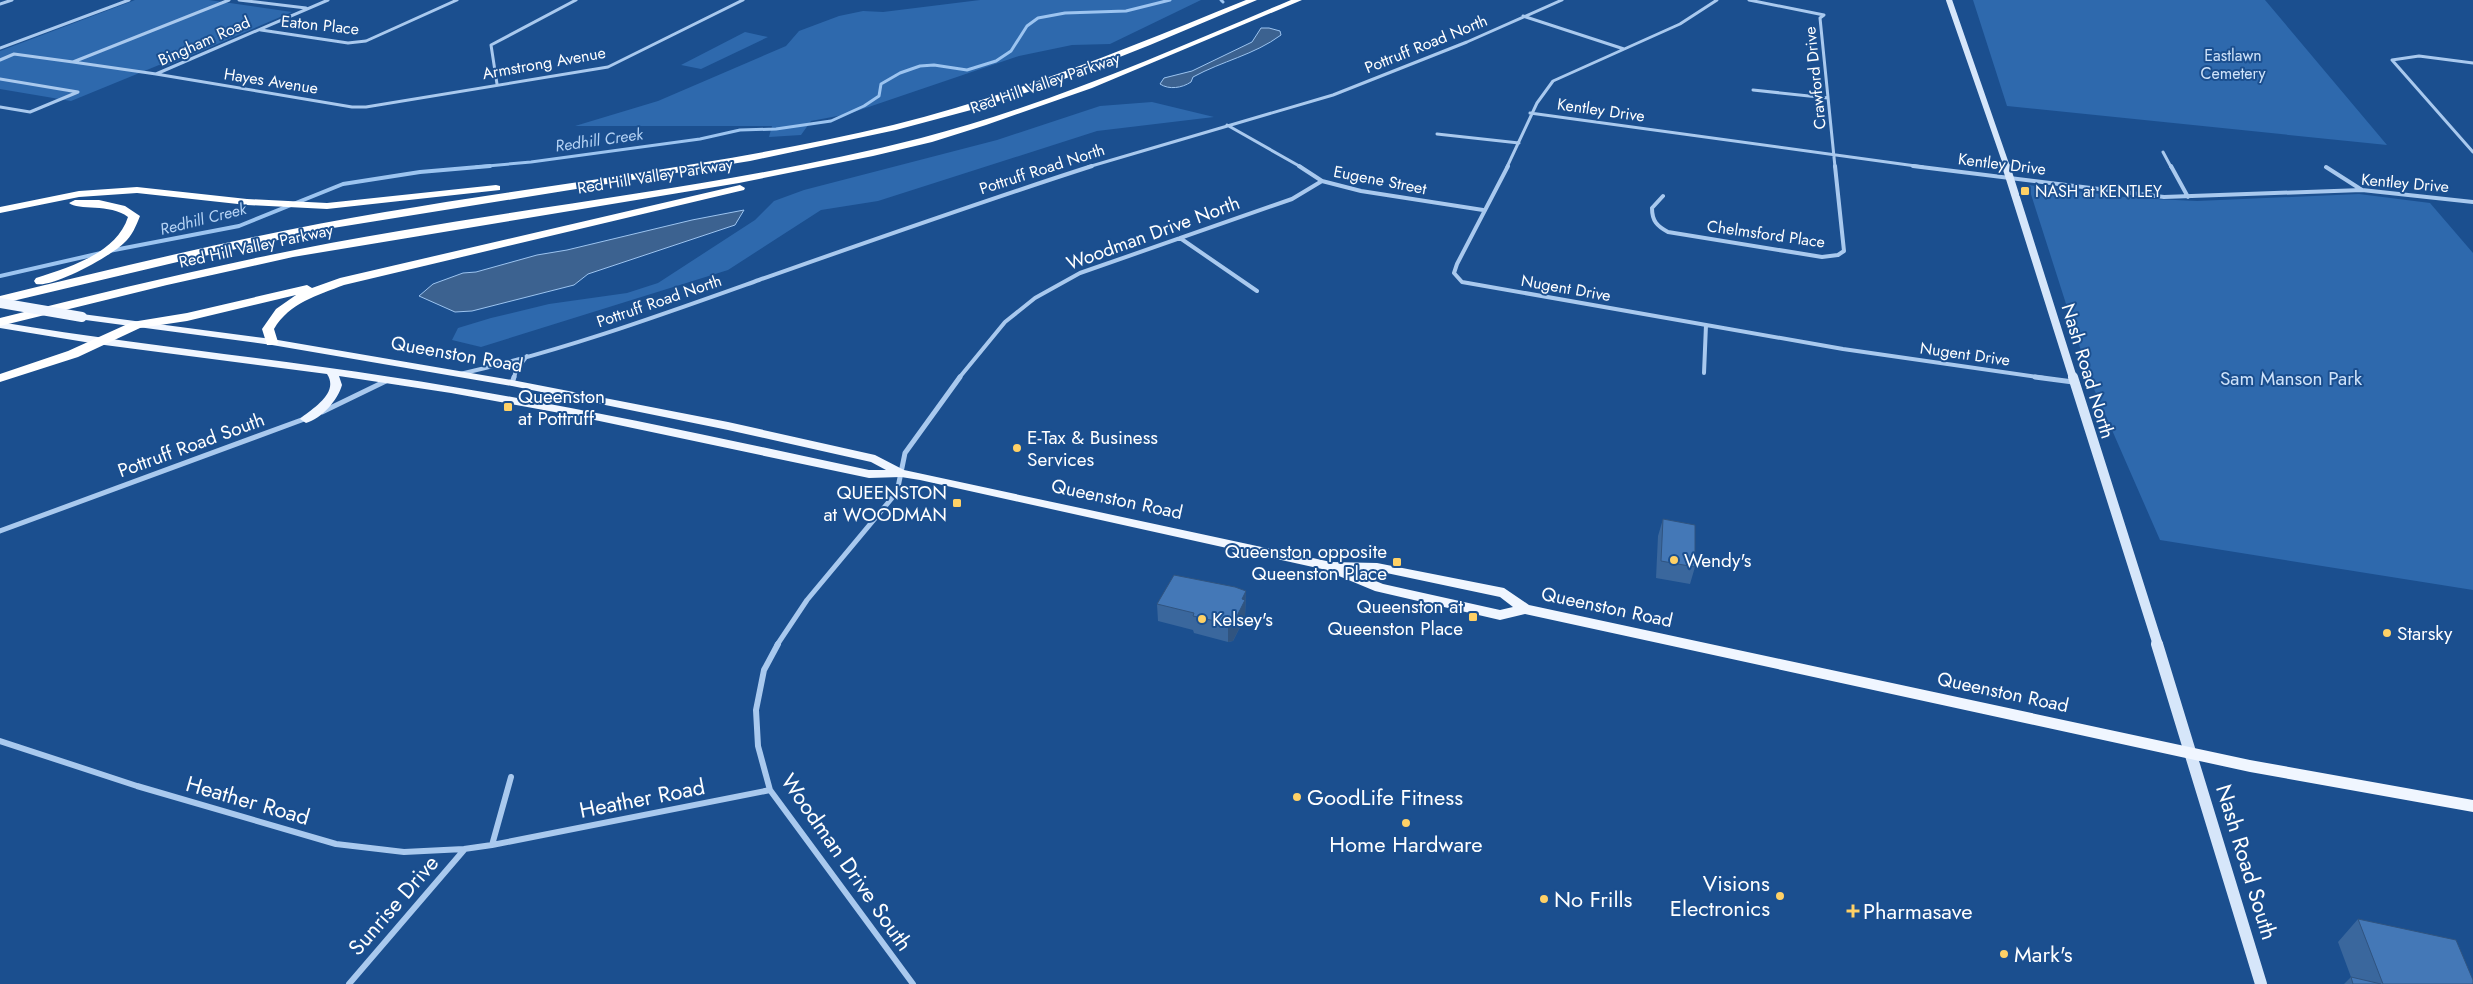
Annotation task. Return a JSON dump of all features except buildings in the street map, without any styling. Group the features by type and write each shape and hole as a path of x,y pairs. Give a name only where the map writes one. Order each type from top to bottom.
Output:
{"highway":[{"name":"Red Hill Valley Parkway","path":"0,301 115,271 362,220 757,157 841,140 968,108 1050,81 1253,0"},
{"name":"Red Hill Valley Parkway","path":"0,324 146,285 334,246 740,179 875,153 1001,118 1062,98 1298,0"},
{"path":"0,378 38,367 137,325 187,317 340,282 823,169 875,153"},
{"path":"0,210 79,194 137,190 247,202 326,206 426,197 545,182 619,179"},
{"path":"0,218 62,204 110,205 122,208 134,216 133,224 127,236 111,249 80,265 0,294"},
{"path":"272,342 268,329 278,313 300,299 340,282"}],"main road":[{"name":"Nash Road North","path":"1949,0 2010,178 2191,753"},
{"name":"Queenston Road","path":"0,301 82,317 272,342 512,383 875,458 901,473"},
{"name":"Queenston Road","path":"0,324 35,332 99,342 390,380 624,422 869,474 901,473 1325,566 1380,588 1500,615 1525,609"},
{"path":"306,419 325,404 338,384 337,378 330,371"},
{"name":"Queenston Road","path":"1325,566 1377,566 1504,593 1525,609 2250,766 2473,806"},
{"name":"Nash Road South","path":"2191,753 2261,984"}],"street":[{"path":"0,4 12,0"},
{"path":"0,48 129,0"},
{"path":"72,62 229,0"},
{"path":"239,0 308,9"},
{"name":"Bingham Road","path":"156,74 328,0"},
{"name":"Eaton Place","path":"261,30 348,43 366,42 457,0"},
{"path":"497,84 491,44 576,0"},
{"name":"Armstrong Avenue","path":"366,107 608,67 744,0"},
{"name":"Pottruff Road North","path":"459,374 496,366 527,355 638,323 982,201 1227,124 1333,95 1467,42 1562,0"},
{"name":"Nugent Drive","path":"1716,0 1693,17 1553,81 1542,92 1530,113 1519,143 1483,210 1454,272 1462,282 1844,348 2073,382"},
{"name":"Crawford Drive","path":"1749,0 1824,16 1820,18 1836,156"},
{"path":"1523,16 1624,49"},
{"path":"0,60 14,54 156,74"},
{"path":"2473,63 2408,57 2397,57 2392,60 2473,152"},
{"name":"Bingham Road","path":"156,74 173,78"},
{"name":"Hayes Avenue","path":"173,78 352,107 366,107"},
{"path":"0,79 78,92 30,112 0,107"},
{"path":"1753,90 1828,98"},
{"name":"Kentley Drive","path":"1530,113 1836,156 2164,197 2362,190 2473,202"},
{"name":"Eugene Street","path":"1227,124 1300,166 1322,181 1361,191 1483,210"},
{"path":"1437,134 1519,143"},
{"path":"2163,152 2188,197"},
{"name":"Chelmsford Place","path":"1663,196 1652,208 1651,217 1655,225 1668,232 1822,257 1838,255 1844,251 1844,244 1836,156"},
{"path":"2326,168 2362,190"},
{"name":"Woodman Drive North","path":"901,473 905,453 976,354 1005,322 1035,298 1080,272 1292,199 1322,181"},
{"path":"1180,238 1257,292"},
{"path":"1704,373 1706,325"},
{"path":"512,383 516,370 527,355"},
{"name":"Pottruff Road South","path":"0,531 306,419 390,380"},
{"name":"Woodman Drive South","path":"901,473 898,492 807,600 783,635 764,670 756,710 758,746 770,790 913,984"},
{"name":"Heather Road","path":"0,741 137,786 336,844 404,852 464,850 770,790"},
{"path":"492,845 510,777"},
{"name":"Sunrise Drive","path":"349,984 464,850"}],"green space":[{"path":"135,0 209,0 292,12 166,66 159,65 71,101 0,89 0,51"},
{"path":"980,0 1201,0 1110,44 1072,45 1019,56 848,114 811,121 801,135 769,137 772,126 575,126 658,101 786,46 799,31 839,16 863,11 883,12"},
{"name":"Eastlawn Cemetery","path":"1973,0 2265,0 2387,145 2007,106"},
{"path":"745,32 768,37 701,69 681,65"},
{"path":"1152,102 1214,117 1097,131 878,201 821,210 728,270 481,347 452,340 458,328 491,318 549,304 627,293 658,283 755,220 774,201 804,190 997,140 1100,106"},
{"name":"Sam Manson Park","path":"2028,185 2133,198 2197,201 2359,194 2430,203 2473,253 2473,590 2160,540 2091,382"}],"shaded area":[{"path":"1261,28 1280,31 1281,35 1260,48 1193,77 1191,82 1184,86 1171,88 1160,84 1164,78 1192,71 1252,42"},
{"path":"744,210 735,225 588,274 574,285 472,311 455,312 419,296 433,284 463,273 476,272 537,255"}],"waterway":[{"name":"Redhill Creek","path":"476,167 531,162 700,139 740,130 776,129 831,121 864,106 879,96 881,84 900,73 920,66 934,65 967,70 996,61 1011,51 1027,26 1038,18 1065,13 1126,11 1170,0"},
{"name":"Redhill Creek","path":"109,251 239,226 343,184 420,172 490,166"},
{"name":"Redhill Creek","path":"0,276 101,253"}],"place":[{"name":"NASH at KENTLEY","path":"2025,191"},
{"name":"Queenston at Pottruff","path":"508,407"},
{"name":"E-Tax & Business Services","path":"1017,448"},
{"name":"QUEENSTON at WOODMAN","path":"957,503"},
{"name":"Wendy's","path":"1674,560"},
{"name":"Queenston opposite Queenston Place","path":"1397,562"},
{"name":"Queenston at Queenston Place","path":"1473,617"},
{"name":"Kelsey's","path":"1202,619"},
{"name":"Starsky","path":"2387,633"},
{"name":"GoodLife Fitness","path":"1297,797"},
{"name":"Home Hardware","path":"1406,823"},
{"name":"Visions Electronics","path":"1780,896"},
{"name":"No Frills","path":"1544,899"},
{"name":"Pharmasave","path":"1853,911"},
{"name":"Mark's","path":"2004,954"}]}
